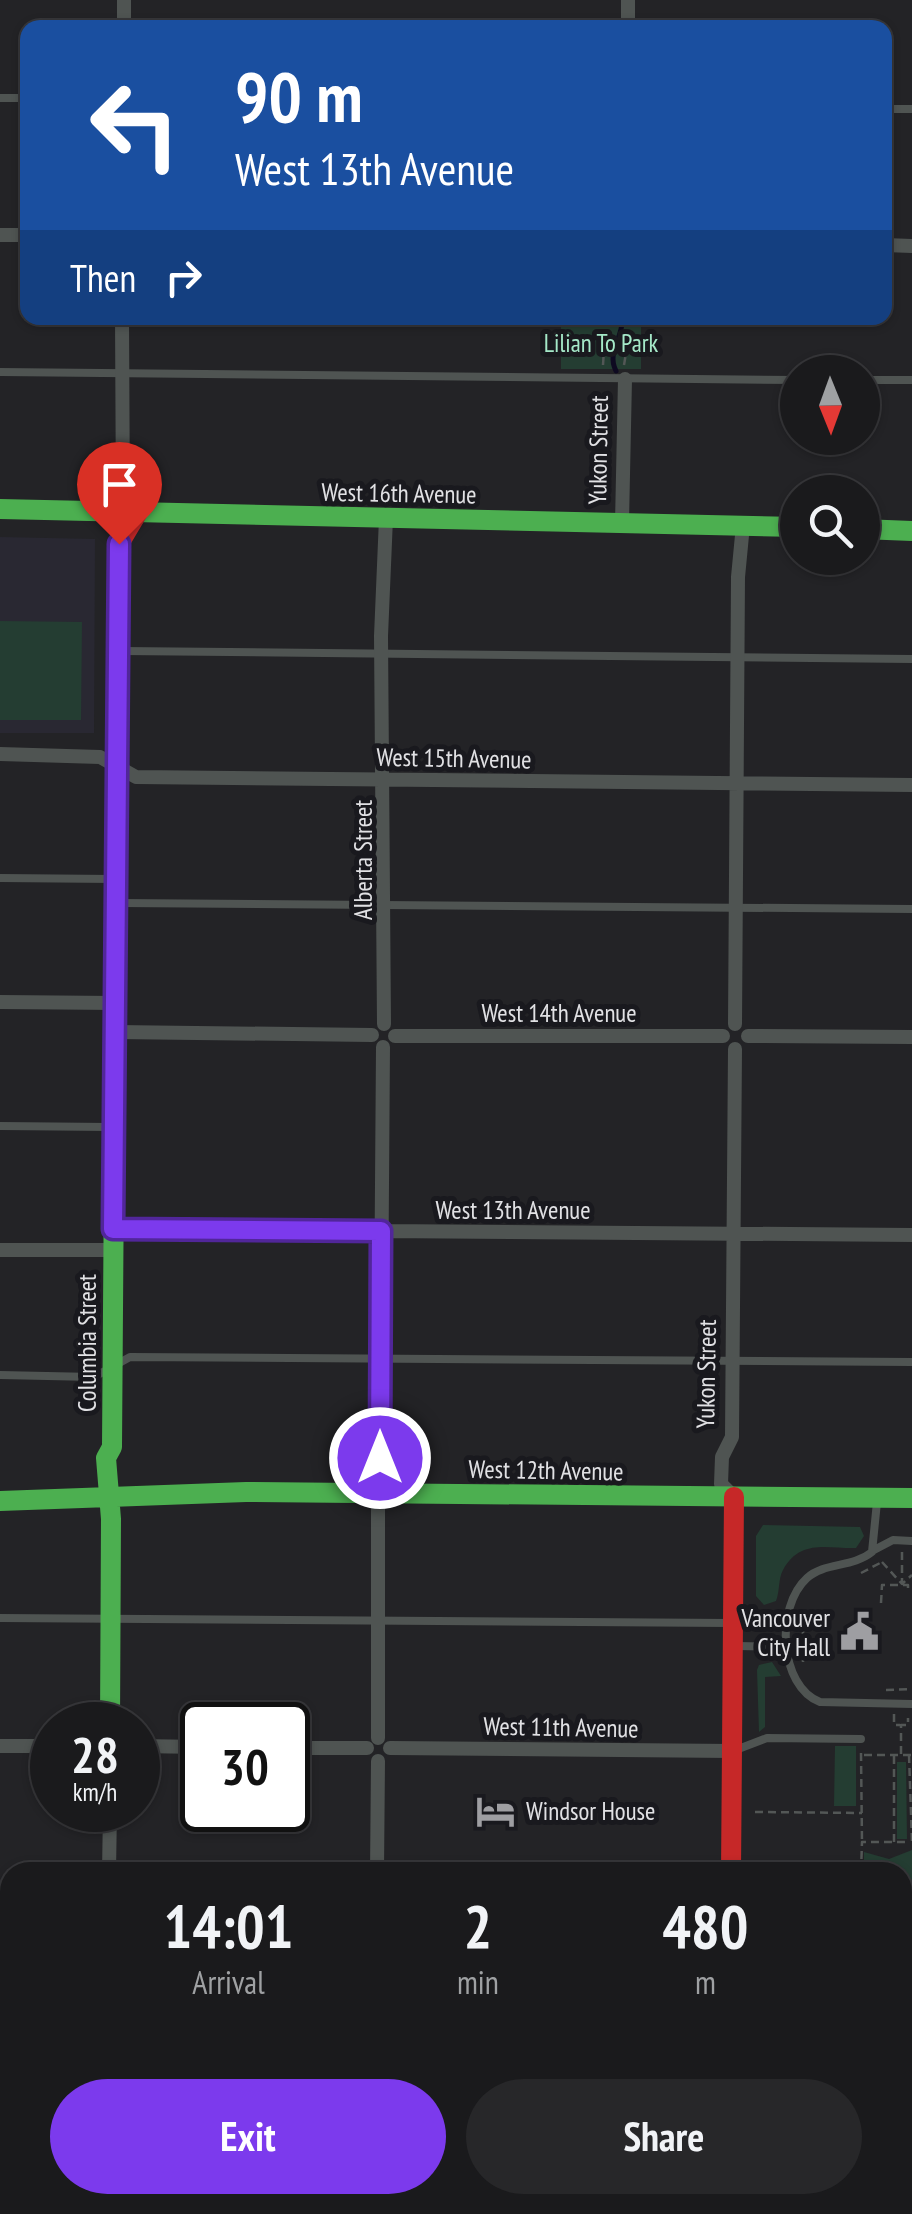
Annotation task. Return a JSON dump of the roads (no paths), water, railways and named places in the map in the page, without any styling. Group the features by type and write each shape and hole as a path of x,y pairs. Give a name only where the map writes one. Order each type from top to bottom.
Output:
{"street":[{"path":"119,539 122,325"},
{"name":"Yukon Street","path":"622,522 625,379"},
{"name":"West 16th Avenue","path":"0,509 780,526"},
{"path":"119,539 121,512"},
{"name":"Alberta Street","path":"384,1024 386,518"},
{"path":"735,1024 746,1029 748,1036 742,1047 735,1049 723,1036 735,1024 737,658 743,525"},
{"path":"880,530 912,531"},
{"name":"Columbia Street","path":"110,1702 106,1458 112,1447 119,539"},
{"name":"West 15th Avenue","path":"0,754 100,757 136,777 912,785"},
{"path":"0,1002 116,1003"},
{"path":"116,1032 372,1035 384,1024 396,1036 383,1047"},
{"path":"372,1035 383,1047 380,1458 368,1493 378,1620 377,1862"},
{"name":"West 14th Avenue","path":"396,1036 723,1036"},
{"path":"748,1036 912,1037"},
{"name":"Yukon Street","path":"731,1862 734,1497 721,1484 722,1457 732,1437 735,1049"},
{"name":"West 13th Avenue","path":"0,1250 113,1239 381,1231 912,1235"},
{"path":"380,1458 404,1493"},
{"name":"West 12th Avenue","path":"0,1500 368,1493 912,1498"},
{"path":"0,1746 30,1746"},
{"name":"West 11th Avenue","path":"310,1747 732,1751"},
{"path":"109,1862 110,1832"}],"lane":[{"path":"0,372 780,380"},
{"path":"880,380 912,380"},
{"path":"118,650 912,658"},
{"path":"0,878 116,879"},
{"path":"116,903 912,909"},
{"path":"0,1126 115,1127"},
{"path":"0,1375 94,1376 130,1358 912,1362"},
{"path":"872,1552 877,1533 876,1497"},
{"path":"910,1709 820,1702 807,1697 796,1684 788,1647 788,1617 806,1579 819,1571 851,1565 894,1540 912,1541"},
{"path":"0,1618 788,1617"},
{"path":"733,1646 788,1647"},
{"path":"732,1751 767,1738 862,1739"}],"waterway":[{"path":"616,371 613,357 621,325"}],"place":[{"name":"Vancouver City Hall","path":"860,1632"},
{"name":"Windsor House","path":"496,1811"}],"park label":[{"name":"Lilian To Park","path":"601,343"}]}
